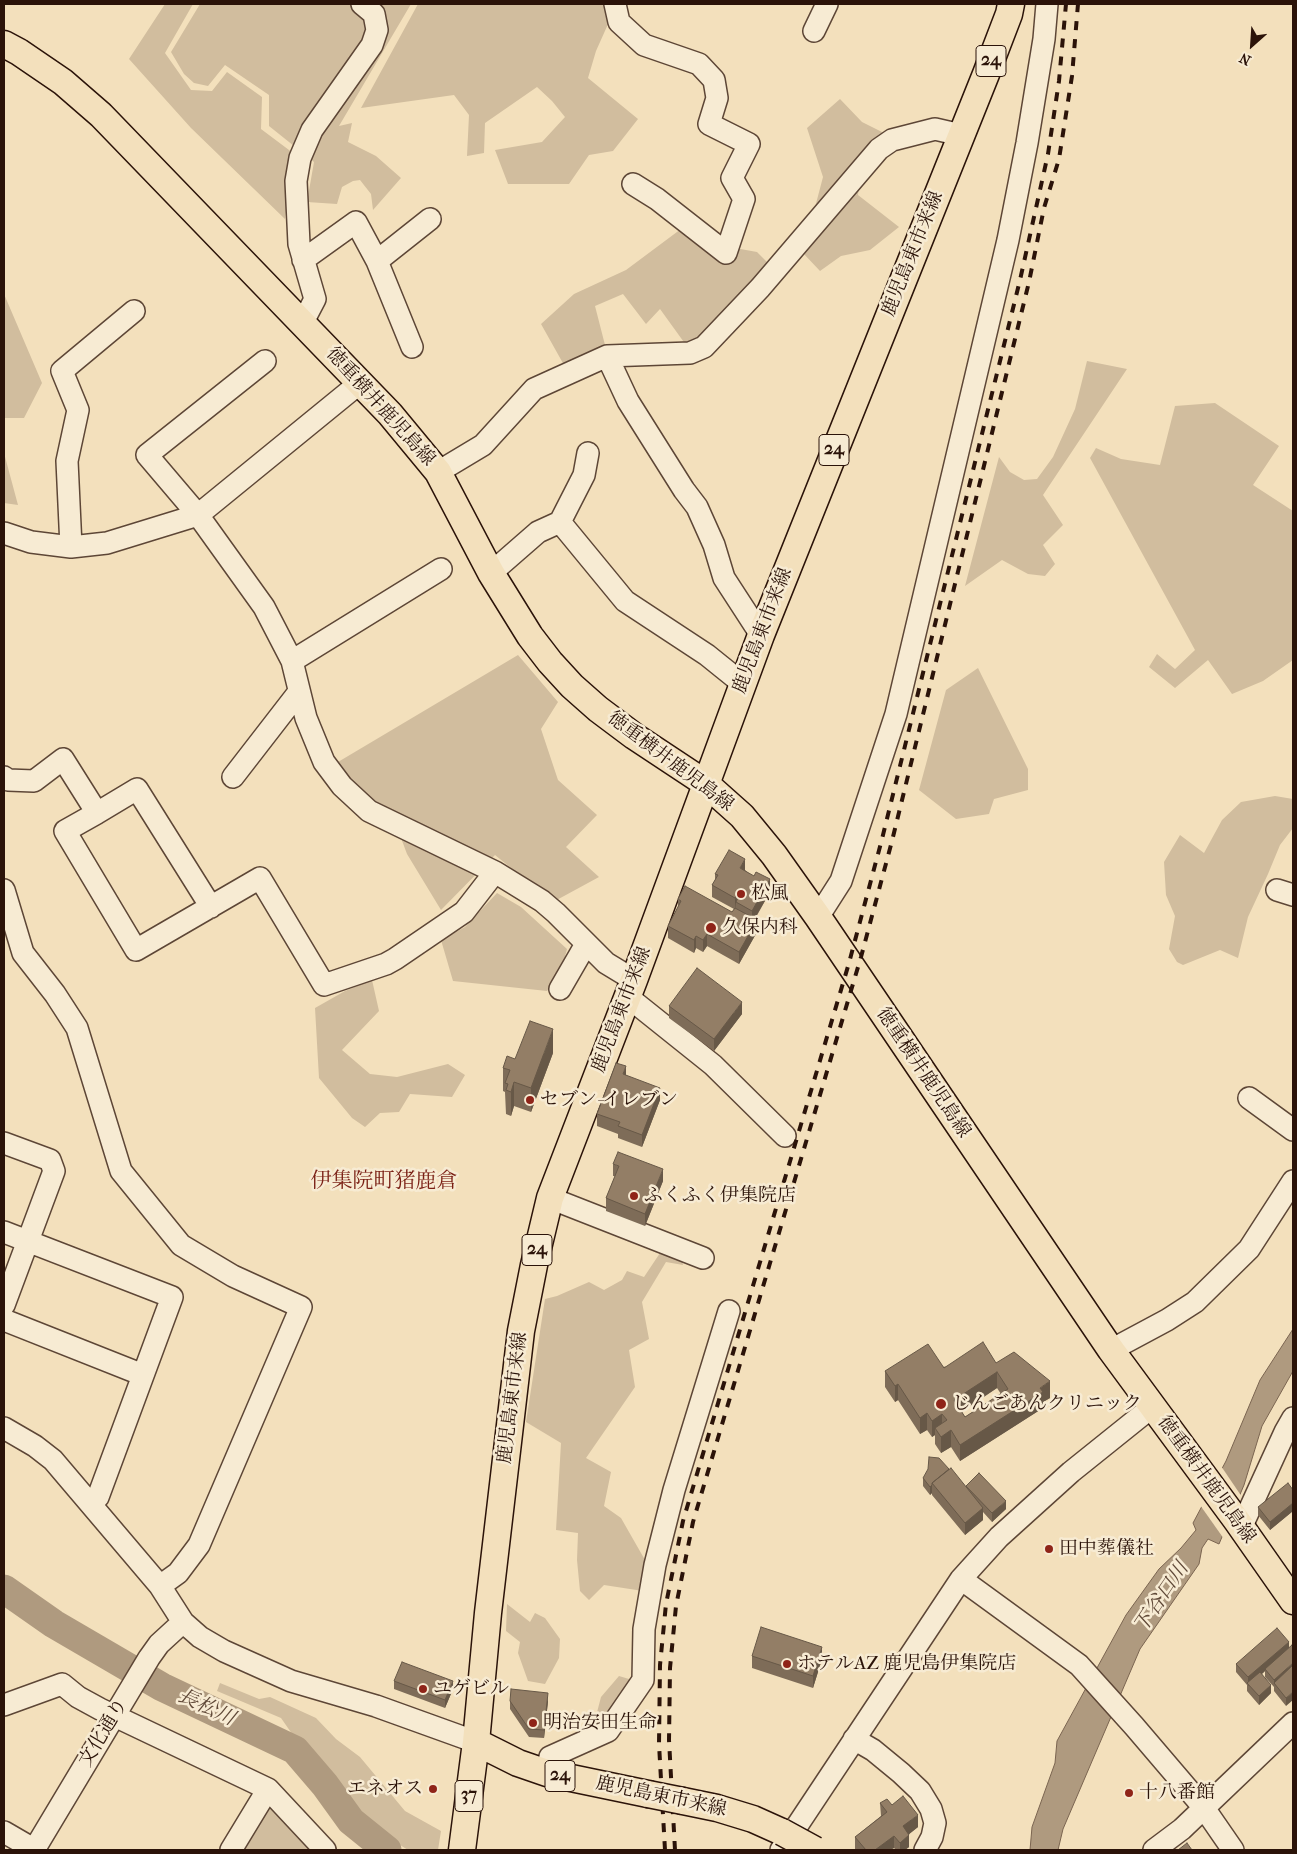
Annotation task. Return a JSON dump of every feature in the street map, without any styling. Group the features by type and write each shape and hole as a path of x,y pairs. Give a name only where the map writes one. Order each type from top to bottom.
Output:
{"main road":[{"name":"鹿児島東市来線","path":"815,1850 782,1841 753,1819 682,1801 547,1773 518,1763 476,1742 488,1613 521,1331 550,1198 631,989 761,635 1009,14 1011,4"},
{"name":"徳重横井鹿児島線","path":"4,44 63,82 101,115 361,382 413,440 438,472 491,573 530,636 572,686 598,709 634,736 705,784 742,816 774,855 818,917 1111,1350 1293,1601"},
{"name":"37","path":"462,1850 476,1742"}],"street":[{"path":"303,322 315,299 299,244 296,181 300,158 312,130 364,59 372,45 377,30 374,14 362,4"},
{"path":"615,4 619,22 644,45 699,64 714,80 716,89 717,98 709,124 749,144 732,178 744,198 726,253 657,199 633,184"},
{"path":"814,32 827,4"},
{"path":"818,917 841,881 896,714 1008,240 1044,39 1047,4"},
{"path":"438,472 483,445 534,389 607,356 690,353 704,347 760,288 879,149 892,140 935,129 961,134"},
{"path":"377,260 430,219"},
{"path":"303,260 356,222 377,260 412,347"},
{"path":"71,547 67,461 78,410 62,371 134,311"},
{"path":"607,356 628,401 684,490 697,507 714,545 724,578 761,635"},
{"path":"265,361 147,456 198,515 264,607 292,661 298,692 314,741 324,762 342,786 369,811 495,872 542,901 785,1136"},
{"path":"4,533 31,542 71,547 107,543 198,515 361,382"},
{"path":"491,573 538,532 560,522 584,475 588,453"},
{"path":"560,522 625,601 707,655 743,684"},
{"path":"292,661 441,569"},
{"path":"233,778 298,692"},
{"path":"5,781 34,781 63,759 98,813"},
{"path":"211,907 137,789 65,831 136,950 211,907 260,878 324,985 386,964 402,954 464,912 495,872"},
{"path":"4,890 23,953 55,994 77,1028 121,1171 181,1246 233,1276 301,1307 199,1545 178,1574 160,1586"},
{"path":"560,988 586,944"},
{"path":"1249,1098 1293,1130"},
{"path":"4,1143 50,1160 54,1172 4,1305"},
{"path":"1111,1350 1167,1320 1195,1302 1249,1249 1293,1181"},
{"path":"550,1198 703,1258"},
{"path":"4,1232 172,1297 98,1497 92,1504"},
{"path":"547,1773 550,1757 608,1732 643,1680 644,1628 655,1565 674,1490 729,1311"},
{"path":"4,1320 143,1375"},
{"path":"782,1841 961,1579 999,1537 1057,1484 1152,1406"},
{"path":"1239,1524 1293,1418"},
{"path":"4,1428 36,1446 53,1460 160,1586 183,1622 200,1637 224,1651 283,1677 376,1706 476,1742"},
{"path":"961,1579 1079,1665 1125,1715 1204,1808 1233,1850"},
{"name":"文化通り","path":"34,1850 158,1644 183,1622"},
{"path":"4,1705 62,1684 78,1697 116,1713 268,1789 325,1850"},
{"path":"1154,1850 1182,1829 1293,1723"},
{"path":"854,1738 873,1750 901,1773 920,1791 931,1808 935,1823 932,1837 926,1850"},
{"path":"231,1850 268,1789"},
{"path":"4,1832 34,1850"}],"shaded area":[{"path":"165,4 193,4 165,53 191,90 212,91 227,72 262,97 261,129 293,153 285,219 191,128 129,59"},
{"path":"200,4 411,4 339,126 352,123 348,142 376,156 401,178 373,210 371,194 360,180 353,181 342,187 337,204 307,202 314,162 269,126 269,95 225,65 208,86 194,83 184,74 171,52"},
{"path":"418,4 617,4 596,51 588,78 638,119 613,151 589,155 569,184 508,184 495,150 542,142 565,117 537,87 485,123 484,153 467,156 469,115 454,95 361,108"},
{"path":"840,99 862,122 886,134 863,152 858,195 899,227 870,250 841,256 820,271 803,253 823,177 807,128"},
{"path":"681,229 735,248 757,252 771,266 703,340 686,345 660,309 646,324 623,294 595,306 605,345 564,365 541,324 574,294 626,270"},
{"path":"4,294 42,383 24,418 4,418"},
{"path":"1087,361 1127,369 1043,495 1063,525 1043,545 1055,564 1045,576 1028,574 1002,560 965,586 999,457 1010,472 1024,480 1037,479 1053,457 1075,409"},
{"path":"1215,403 1279,446 1253,485 1293,511 1293,660 1263,681 1232,694 1208,660 1175,688 1149,667 1157,654 1175,669 1195,650 1090,458 1096,448 1121,459 1160,465 1175,406"},
{"path":"4,453 18,505 4,503"},
{"path":"518,655 558,702 541,729 558,780 597,815 566,847 599,877 553,902 495,855 441,910 407,854 401,838 347,783 338,762"},
{"path":"978,668 1028,769 1028,790 994,799 989,814 956,819 919,790 946,690"},
{"path":"1275,796 1293,799 1293,828 1280,845 1248,917 1238,958 1220,950 1183,965 1177,962 1169,949 1175,916 1166,895 1164,862 1180,835 1204,853 1222,820 1241,802"},
{"path":"497,893 521,907 567,949 562,969 547,991 453,981 441,940 465,927"},
{"path":"372,980 379,1011 342,1050 370,1074 397,1077 448,1064 465,1075 452,1097 410,1094 399,1112 380,1113 365,1127 352,1118 319,1078 315,1008 345,991"},
{"path":"662,1250 681,1255 683,1265 666,1262 642,1302 649,1339 629,1350 635,1387 586,1458 611,1472 604,1506 621,1518 645,1560 643,1591 604,1585 589,1600 580,1591 577,1560 578,1533 556,1530 561,1443 526,1422 545,1299 557,1296 589,1282 604,1290 622,1280 627,1271 644,1277"},
{"path":"507,1604 530,1622 535,1613 545,1618 560,1639 559,1658 545,1684 528,1681 518,1653 520,1642 506,1631"},
{"path":"619,1676 629,1679 632,1687 606,1726 595,1720 601,1697"},
{"path":"220,1683 259,1699 270,1697 316,1718 336,1739 360,1757 405,1811 441,1831 438,1850 408,1850 389,1838 351,1803 297,1741 281,1718 217,1691"},
{"path":"267,1805 274,1806 315,1850 240,1850"}],"water":[{"name":"下谷口川","path":"1293,1329 1293,1371 1262,1426 1244,1485 1219,1544 1208,1539 1202,1548 1199,1564 1140,1649 1063,1829 1058,1850 1030,1850 1032,1827 1055,1763 1057,1741 1126,1615 1159,1569 1181,1548 1196,1530 1193,1523 1226,1461 1260,1380"}],"pier":[{"path":"1221,1466 1242,1497 1224,1539 1200,1505"}],"building":[{"name":"松風","path":"729,850 745,859 740,868 754,876 756,872 770,879 752,911 736,902 741,891 739,890 735,898 712,885 718,875 715,874"},
{"name":"久保内科","path":"685,886 732,912 735,908 757,920 739,952 707,934 703,940 696,936 694,940 668,926 681,901 678,899"},
{"path":"697,968 742,1002 714,1039 669,1006"},
{"path":"530,1021 553,1029 531,1088 514,1082 511,1092 506,1090 508,1084 505,1083 510,1070 503,1068 507,1056 515,1059"},
{"path":"616,1063 626,1066 623,1074 660,1088 642,1135 618,1126 620,1122 597,1114"},
{"name":"ふくふく伊集院店","path":"618,1152 663,1169 645,1214 606,1198 619,1166 613,1164"},
{"path":"983,1342 996,1363 1014,1352 1050,1381 1040,1388 1043,1392 960,1445 951,1430 941,1437 935,1428 947,1420 942,1414 932,1421 927,1413 920,1418 898,1384 895,1386 885,1371 928,1344 944,1368","holes":["997,1372 1008,1389 965,1417 954,1400"]},
{"path":"929,1457 939,1458 949,1469 932,1483 930,1487 923,1478 928,1469"},
{"path":"951,1468 983,1508 965,1523 932,1483"},
{"path":"979,1473 1006,1501 992,1513 966,1486"},
{"path":"1288,1483 1293,1490 1293,1503 1270,1522 1258,1507"},
{"path":"761,1627 822,1647 813,1676 752,1656"},
{"path":"1277,1628 1289,1642 1248,1677 1236,1664"},
{"path":"1292,1645 1293,1663 1274,1680 1265,1669"},
{"path":"402,1662 453,1681 445,1700 394,1681"},
{"path":"1293,1665 1293,1692 1286,1698 1274,1683"},
{"path":"1260,1672 1271,1685 1259,1696 1247,1683"},
{"name":"明治安田生命","path":"511,1689 548,1693 544,1730 529,1729 510,1701"},
{"path":"903,1796 918,1815 903,1826 909,1835 900,1843 894,1836 875,1850 866,1850 855,1837 887,1812 880,1803 887,1799 892,1805"},
{"path":"1187,1843 1192,1850 1178,1850"}],"waterway":[{"name":"長松川","path":"4,1589 54,1624 162,1687 295,1750 325,1785 351,1821 387,1850"}],"railway":[{"path":"665,1850 659,1744 660,1665 666,1604 683,1521 849,963 882,839 1020,280 1048,154 1059,81 1066,4"},
{"path":"675,1850 669,1740 670,1668 676,1606 693,1522 861,957 892,841 1029,282 1044,208 1059,159 1072,76 1078,4"}],"place":[{"name":"松風","path":"741,894"},
{"name":"久保内科","path":"711,928"},
{"name":"セブン-イレブン","path":"530,1100"},
{"name":"ふくふく伊集院店","path":"634,1196"},
{"name":"じんごあんクリニック","path":"941,1404"},
{"name":"田中葬儀社","path":"1049,1549"},
{"name":"ホテルAZ 鹿児島伊集院店","path":"787,1664"},
{"name":"ユゲビル","path":"423,1689"},
{"name":"明治安田生命","path":"533,1723"},
{"name":"エネオス","path":"433,1789"},
{"name":"十八番館","path":"1129,1793"}],"district":[{"name":"伊集院町猪鹿倉","path":"384,1182"}]}
